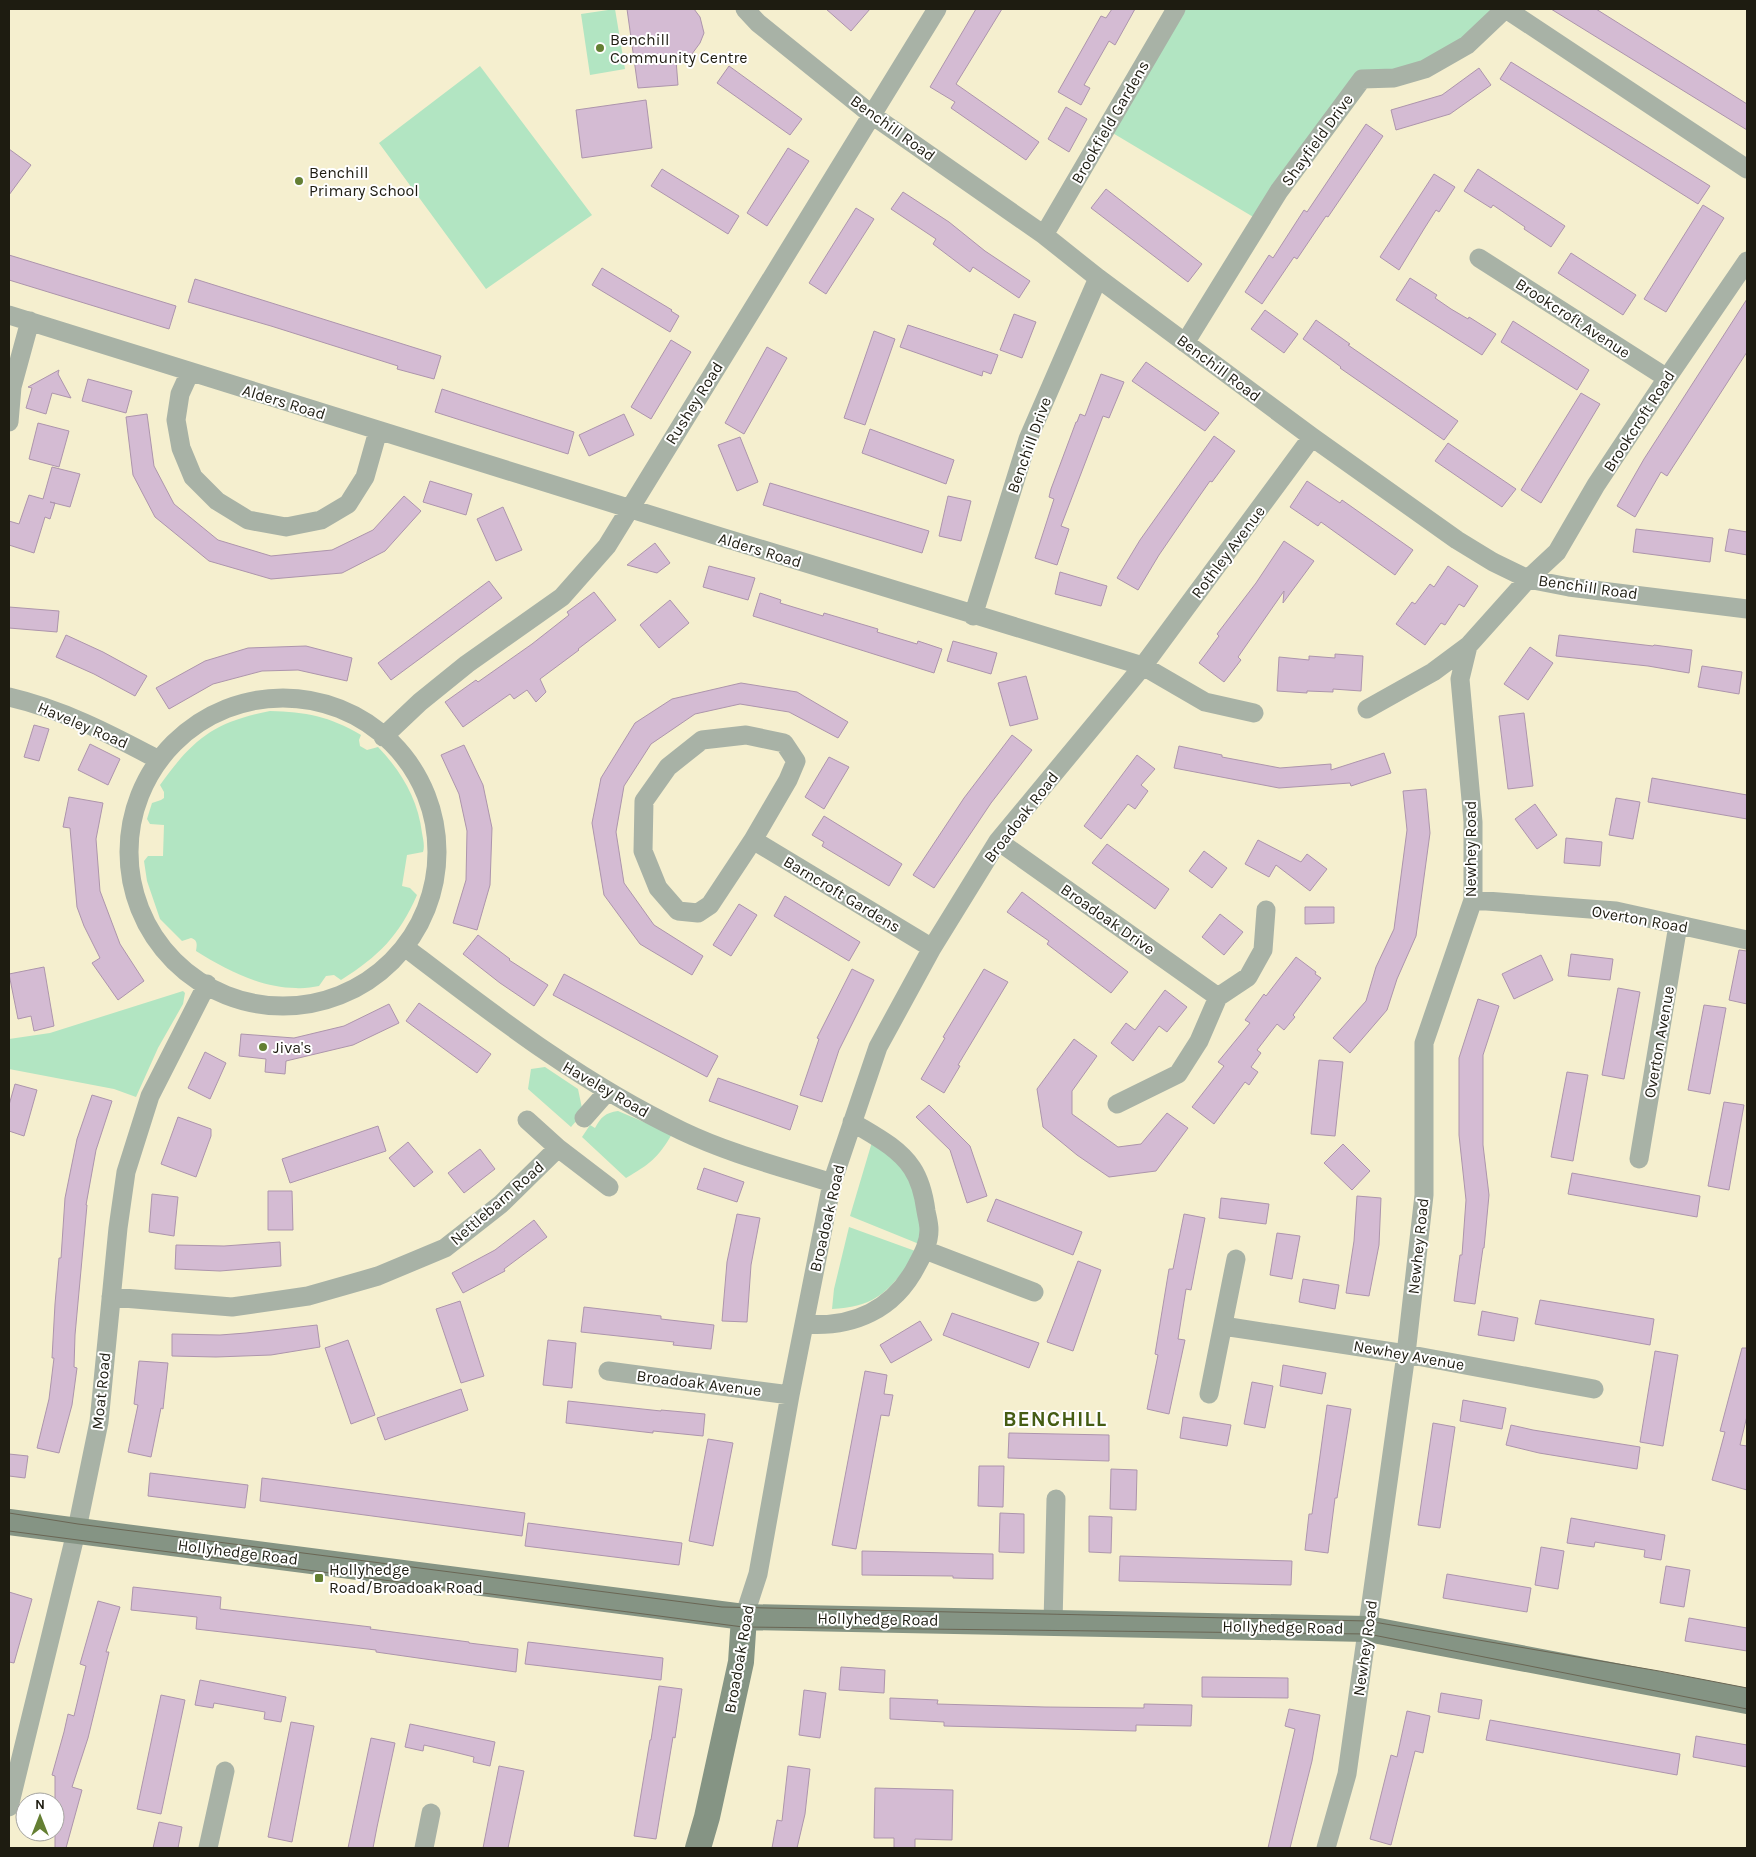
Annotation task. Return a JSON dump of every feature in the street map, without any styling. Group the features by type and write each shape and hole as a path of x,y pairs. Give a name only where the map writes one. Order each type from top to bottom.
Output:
{"street":[{"name":"Benchill Road","path":"745,9 758,24 872,114 1044,235 1098,278 1312,437 1457,540 1493,562 1528,579 1569,587 1720,604 1747,609"},
{"name":"Rushey Road","path":"383,737 420,702 467,664 562,597 608,546 937,9"},
{"name":"Brookfield Gardens","path":"1044,235 1176,9"},
{"name":"Shayfield Drive","path":"1185,343 1279,191 1362,79 1394,78 1425,69 1467,46 1506,9 1747,169"},
{"name":"Brookcroft Avenue","path":"1479,258 1666,378"},
{"name":"Brookcroft Road","path":"1367,709 1433,672 1468,646 1528,579 1557,552 1596,485 1666,378 1747,261"},
{"name":"Benchill Drive","path":"974,616 1028,439 1098,278"},
{"name":"Alders Road","path":"9,315 974,616 1143,666 1205,702 1254,713"},
{"path":"9,422 12,387 30,322"},
{"path":"190,372 180,394 176,420 181,448 193,477 217,501 248,520 286,527 321,520 348,504 365,477 378,431"},
{"name":"Rothley Avenue","path":"1143,666 1312,437"},
{"name":"Newhey Road","path":"1326,1848 1347,1774 1406,1354 1424,1195 1424,1043 1473,900 1473,822 1460,679 1468,646"},
{"name":"Broadoak Road","path":"698,1848 711,1799 741,1662 744,1616 758,1574 790,1395 832,1183 878,1047 932,948 998,841 1143,666"},
{"name":"Haveley Road","path":"9,697 55,710 111,734 155,758"},
{"path":"288,698 316,702 352,715 383,737 410,766 420,784 432,810 437,841 436,862 430,899 419,927 406,948 389,965 365,984 333,1000 296,1007 266,1006 232,996 207,984 179,964 157,940 145,919 137,898 132,869 130,846 132,821 139,794 155,758 189,727 236,704 261,700 288,698"},
{"path":"746,735 784,743 796,761 788,780 753,840 710,905 698,913 678,911 658,888 643,851 644,801 668,767 702,740 746,735"},
{"name":"Barncroft Gardens","path":"753,840 932,948"},
{"name":"Broadoak Drive","path":"998,841 1218,997"},
{"name":"Overton Road","path":"1473,900 1616,911 1747,940"},
{"path":"1116,1104 1178,1074 1199,1041 1218,997 1248,977 1263,950 1266,910"},
{"name":"Overton Avenue","path":"1639,1159 1678,925"},
{"name":"Haveley Road","path":"406,948 522,1037 607,1092 682,1132 712,1144 832,1183"},
{"name":"Moat Road","path":"9,1807 76,1532 99,1422 118,1228 126,1172 137,1131 150,1096 207,984"},
{"path":"584,1118 607,1092"},
{"name":"Nettlebarn Road","path":"527,1120 558,1148 608,1187"},
{"path":"804,1324 820,1326 850,1321 874,1312 896,1296 911,1278 925,1250 929,1230 925,1202 913,1168 900,1152 852,1122"},
{"name":"Nettlebarn Road","path":"111,1297 232,1307 308,1296 378,1276 445,1248 501,1204 558,1148"},
{"path":"925,1250 1034,1292"},
{"path":"1209,1394 1236,1259"},
{"name":"Newhey Avenue","path":"1223,1326 1406,1354 1594,1389"},
{"name":"Broadoak Avenue","path":"608,1371 790,1395"},
{"path":"1053,1623 1056,1499"},
{"name":"Hollyhedge Road","path":"9,1522 744,1616 1368,1629 1747,1702"},
{"path":"208,1848 225,1771"},
{"path":"424,1848 431,1813"}],"green space":[{"path":"615,9 625,69 590,75 581,14"},
{"path":"1176,9 1505,9 1425,69 1362,79 1260,221 1106,129"},
{"path":"480,66 592,215 486,289 379,143"},
{"path":"270,711 295,712 328,719 361,735 359,740 360,746 367,750 378,747 394,766 407,786 417,809 424,842 423,852 407,855 402,886 410,888 417,895 395,934 377,953 341,980 334,975 326,976 319,986 302,988 269,985 231,971 196,951 197,945 195,940 191,938 182,941 160,919 147,881 144,861 148,856 163,856 164,825 150,824 147,819 152,803 164,798 164,792 160,785 183,756 206,735 234,721"},
{"path":"183,991 185,993 183,1004 158,1048 136,1097 114,1089 9,1069 9,1039 50,1033"},
{"path":"545,1067 578,1089 583,1113 571,1127 528,1089 531,1069"},
{"path":"618,1111 672,1134 653,1160 626,1178 582,1137 590,1125 595,1128 604,1116"},
{"path":"872,1142 897,1155 922,1203 919,1244 850,1216"},
{"path":"849,1227 918,1252 892,1285 883,1293 862,1304 832,1309 834,1289"}],"building":[{"path":"627,9 694,9 700,17 704,33 700,43 689,58 676,60 678,85 638,88"},
{"path":"826,9 870,9 851,31"},
{"path":"976,9 1002,9 956,84 1039,142 1026,160 951,108 955,102 930,87"},
{"path":"1112,9 1135,9 1115,45 1109,41 1084,85 1090,88 1081,105 1058,92 1101,16 1106,18"},
{"path":"1551,9 1596,9 1747,104 1747,130"},
{"path":"1511,62 1710,186 1698,204 1500,79"},
{"path":"729,66 802,119 790,135 717,83"},
{"path":"1479,68 1491,85 1450,114 1396,130 1391,110 1442,95"},
{"path":"646,100 652,148 582,158 576,110"},
{"path":"1066,107 1087,119 1069,152 1048,139"},
{"path":"1366,124 1383,136 1328,217 1326,216 1297,259 1294,257 1262,304 1245,292 1269,255 1273,258 1304,210 1307,212"},
{"path":"788,148 809,161 767,226 747,213"},
{"path":"9,149 31,165 9,195"},
{"path":"662,169 739,216 728,234 651,186"},
{"path":"1478,169 1565,226 1551,247 1493,205 1491,208 1464,191"},
{"path":"1434,174 1455,187 1439,212 1436,210 1399,270 1380,257"},
{"path":"1106,189 1202,264 1188,282 1091,208"},
{"path":"903,192 949,222 985,251 1030,281 1019,298 973,267 970,272 933,244 936,239 891,209"},
{"path":"1703,205 1724,218 1666,312 1644,299"},
{"path":"856,208 874,219 826,294 809,283"},
{"path":"1571,253 1636,295 1623,315 1558,273"},
{"path":"9,255 176,306 169,329 9,280"},
{"path":"602,268 679,316 670,332 592,285"},
{"path":"1410,278 1437,295 1435,298 1451,309 1468,319 1469,317 1496,334 1482,355 1396,300"},
{"path":"195,279 441,356 434,379 397,369 398,366 271,326 188,302"},
{"path":"1747,299 1747,352 1667,476 1661,472 1635,517 1617,506 1644,459"},
{"path":"1265,310 1298,334 1284,353 1251,329"},
{"path":"1014,314 1036,322 1022,358 1000,350"},
{"path":"1316,320 1350,344 1348,345 1458,421 1444,440 1340,368 1303,339"},
{"path":"1513,321 1589,370 1577,390 1501,342"},
{"path":"908,325 998,355 991,374 983,371 982,376 900,347"},
{"path":"874,331 895,339 865,425 844,418"},
{"path":"671,340 691,352 651,419 631,407"},
{"path":"767,347 787,358 744,434 725,423"},
{"path":"1146,362 1219,413 1205,431 1132,381"},
{"path":"59,370 58,374 71,398 52,393 46,414 26,408 32,388 28,387"},
{"path":"1101,374 1124,382 1109,418 1103,416 1061,526 1069,529 1057,565 1035,558 1054,499 1049,497 1076,422 1080,414 1085,416"},
{"path":"88,379 132,391 126,413 82,401"},
{"path":"442,389 574,432 568,454 435,412"},
{"path":"1581,393 1600,404 1541,503 1521,490"},
{"path":"147,414 154,466 174,504 218,540 271,556 332,550 373,530 404,496 421,511 385,551 342,573 271,579 209,561 155,517 133,475 126,417"},
{"path":"624,414 634,435 589,456 579,435"},
{"path":"38,423 69,431 59,467 29,459"},
{"path":"870,429 954,460 946,484 862,453"},
{"path":"1214,436 1235,451 1196,501 1159,555 1138,590 1117,578 1140,540"},
{"path":"740,437 758,482 737,491 718,445"},
{"path":"1448,443 1516,489 1502,507 1435,461"},
{"path":"52,467 80,474 70,507 55,503 50,519 45,517 34,553 9,545 9,521 19,524 29,495 43,499"},
{"path":"430,481 472,494 466,515 423,502"},
{"path":"1307,481 1340,503 1342,500 1413,550 1395,575 1321,522 1318,526 1290,507"},
{"path":"770,483 929,531 922,553 763,505"},
{"path":"948,496 971,501 961,541 939,536"},
{"path":"503,507 522,550 496,561 477,519"},
{"path":"1636,529 1713,538 1710,562 1633,552"},
{"path":"1729,529 1747,532 1747,555 1725,551"},
{"path":"1284,541 1314,561 1283,603 1284,591 1238,657 1241,660 1224,682 1199,663 1219,636 1217,634 1256,583"},
{"path":"655,543 670,563 657,573 627,565"},
{"path":"709,566 755,578 748,600 703,587"},
{"path":"1448,566 1478,586 1464,607 1459,604 1445,625 1441,623 1425,645 1396,624 1412,602 1415,604 1430,584 1434,587"},
{"path":"1060,572 1107,586 1101,606 1055,594"},
{"path":"489,581 502,598 391,680 378,663"},
{"path":"594,592 616,620 540,679 546,692 536,702 527,690 514,699 510,694 463,727 445,702 476,680 478,682 532,644 569,615 567,612"},
{"path":"760,593 781,600 780,603 823,616 824,613 878,629 877,632 917,644 918,641 942,649 934,673 753,616"},
{"path":"670,600 689,623 659,648 640,625"},
{"path":"9,607 59,611 57,632 9,628"},
{"path":"66,635 103,652 147,676 135,696 94,674 56,657"},
{"path":"1559,635 1692,650 1689,673 1648,666 1556,656"},
{"path":"953,641 997,653 991,674 947,661"},
{"path":"306,646 352,658 347,681 298,670 262,671 213,684 169,709 156,688 205,661 248,648"},
{"path":"1530,647 1553,663 1528,700 1504,684"},
{"path":"1335,654 1363,656 1361,691 1333,689 1333,692 1307,691 1307,693 1277,691 1279,657 1309,660 1309,656 1335,658"},
{"path":"1702,666 1742,672 1739,694 1698,687"},
{"path":"1026,676 1038,719 1010,726 998,683"},
{"path":"741,683 797,692 848,722 838,738 789,712 740,704 695,714 651,744 624,786 616,832 624,883 654,925 703,956 692,975 640,944 604,895 592,823 601,778 635,723 672,699"},
{"path":"1524,713 1533,786 1508,789 1499,716"},
{"path":"34,725 49,729 39,761 24,757"},
{"path":"1012,735 1032,750 991,803 934,888 913,875 964,798"},
{"path":"90,744 120,759 108,785 78,770"},
{"path":"464,745 483,785 492,828 490,885 477,930 453,923 466,880 467,831 459,794 441,755"},
{"path":"1179,746 1222,755 1222,757 1280,768 1331,764 1331,770 1384,753 1391,773 1351,786 1350,783 1279,788 1174,768"},
{"path":"1137,755 1155,769 1141,785 1148,791 1135,809 1128,804 1101,839 1084,826"},
{"path":"829,757 849,767 824,809 805,797"},
{"path":"1652,778 1747,795 1747,819 1648,802"},
{"path":"1426,789 1430,833 1416,936 1397,979 1387,1010 1350,1053 1333,1038 1366,1001 1376,967 1394,929 1407,830 1403,791"},
{"path":"69,797 103,803 96,839 100,891 120,944 144,981 118,1000 92,963 100,958 77,907 70,828 63,827"},
{"path":"1616,798 1640,802 1633,839 1609,835"},
{"path":"1535,804 1557,835 1537,849 1515,819"},
{"path":"824,816 902,864 889,886 822,846 824,842 812,835"},
{"path":"1566,838 1602,842 1600,866 1564,863"},
{"path":"1258,840 1301,862 1307,854 1327,869 1310,891 1276,865 1269,877 1245,864"},
{"path":"1107,844 1169,889 1155,909 1092,863"},
{"path":"1204,851 1227,868 1212,888 1189,871"},
{"path":"1022,892 1128,972 1111,993 1047,944 1049,941 1007,912"},
{"path":"785,896 860,942 849,961 774,916"},
{"path":"739,904 757,915 731,956 713,945"},
{"path":"1305,907 1334,907 1334,923 1305,924"},
{"path":"1220,914 1243,932 1224,955 1202,937"},
{"path":"478,935 509,960 548,985 534,1006 500,983 463,954"},
{"path":"1739,950 1747,951 1747,1004 1729,1000"},
{"path":"1571,954 1613,959 1610,980 1568,976"},
{"path":"1541,955 1553,980 1514,999 1502,974"},
{"path":"1296,957 1321,978 1284,1030 1277,1024 1257,1050 1261,1053 1251,1067 1258,1072 1249,1085 1245,1082 1214,1124 1192,1107 1224,1066 1218,1062 1250,1023 1245,1020 1264,994 1266,996"},
{"path":"44,967 54,1026 34,1031 31,1016 18,1019 9,974"},
{"path":"852,969 874,980 839,1050 822,1102 800,1095 819,1039 817,1038"},
{"path":"984,969 1008,982 958,1065 960,1066 944,1093 921,1079 945,1038 943,1037"},
{"path":"564,974 718,1056 707,1077 553,995"},
{"path":"1618,988 1640,992 1624,1079 1602,1075"},
{"path":"1165,990 1187,1007 1167,1032 1159,1026 1133,1061 1111,1043 1126,1023 1135,1030"},
{"path":"1478,999 1499,1006 1483,1055 1483,1145 1489,1195 1484,1248 1475,1304 1454,1301 1460,1255 1462,1255 1466,1200 1459,1135 1459,1058"},
{"path":"419,1003 491,1054 477,1073 406,1021"},
{"path":"389,1004 399,1023 353,1045 286,1061 285,1074 265,1072 266,1059 239,1056 241,1034 294,1038 344,1026"},
{"path":"1704,1005 1726,1008 1710,1094 1688,1090"},
{"path":"1074,1039 1097,1056 1072,1091 1072,1114 1118,1147 1141,1144 1167,1113 1188,1128 1156,1171 1109,1177 1077,1155 1043,1127 1037,1089"},
{"path":"205,1052 226,1063 210,1099 188,1088"},
{"path":"1319,1060 1343,1062 1335,1136 1311,1134"},
{"path":"1567,1072 1588,1075 1573,1161 1551,1157"},
{"path":"718,1078 798,1106 790,1130 709,1101"},
{"path":"15,1084 37,1090 24,1136 9,1131 9,1105"},
{"path":"92,1095 112,1101 96,1150 86,1205 75,1335 74,1367 77,1368 72,1405 59,1453 37,1448 49,1399 54,1358 52,1358 55,1304 59,1258 61,1258 65,1198 77,1139"},
{"path":"1724,1102 1744,1105 1729,1190 1708,1186"},
{"path":"929,1105 970,1146 987,1196 967,1203 950,1150 916,1117"},
{"path":"178,1117 211,1129 211,1136 196,1177 161,1164"},
{"path":"378,1126 386,1151 290,1183 282,1159"},
{"path":"408,1142 433,1172 414,1187 389,1158"},
{"path":"1343,1144 1370,1171 1352,1190 1324,1163"},
{"path":"480,1149 495,1169 464,1193 448,1173"},
{"path":"704,1168 744,1182 737,1202 697,1189"},
{"path":"1572,1173 1700,1196 1697,1217 1568,1194"},
{"path":"268,1191 292,1191 293,1230 268,1230"},
{"path":"152,1194 178,1197 174,1236 149,1232"},
{"path":"1357,1196 1381,1198 1379,1245 1369,1296 1346,1293 1354,1241"},
{"path":"1221,1198 1269,1204 1266,1224 1219,1218"},
{"path":"996,1199 1082,1232 1073,1255 987,1221"},
{"path":"737,1214 760,1218 751,1265 747,1322 722,1321 727,1262"},
{"path":"1184,1214 1205,1218 1191,1290 1186,1289 1178,1339 1185,1340 1169,1414 1147,1409 1158,1355 1155,1354 1169,1269 1173,1269"},
{"path":"534,1220 547,1237 504,1269 505,1271 463,1293 452,1273 495,1250"},
{"path":"1277,1233 1300,1236 1292,1279 1270,1275"},
{"path":"280,1242 281,1266 220,1271 175,1269 176,1245 224,1246"},
{"path":"1078,1261 1101,1270 1073,1351 1047,1342"},
{"path":"1303,1279 1339,1285 1335,1309 1299,1302"},
{"path":"1540,1300 1654,1319 1650,1345 1535,1324"},
{"path":"460,1301 484,1376 461,1383 436,1309"},
{"path":"584,1307 661,1316 661,1319 714,1325 711,1349 673,1345 674,1342 581,1332"},
{"path":"1482,1311 1518,1318 1514,1341 1478,1335"},
{"path":"952,1313 1039,1343 1029,1368 943,1335"},
{"path":"920,1321 932,1340 891,1363 880,1345"},
{"path":"317,1325 320,1347 271,1355 172,1356 172,1334 220,1335"},
{"path":"348,1340 375,1415 351,1424 325,1348"},
{"path":"548,1340 576,1343 572,1388 543,1385"},
{"path":"1742,1348 1747,1348 1747,1416 1740,1445 1747,1446 1747,1490 1712,1480 1725,1432 1720,1431"},
{"path":"1655,1351 1678,1355 1663,1446 1640,1442"},
{"path":"139,1361 168,1363 163,1409 161,1408 151,1457 128,1452 138,1405 134,1404"},
{"path":"1283,1365 1326,1373 1322,1394 1280,1386"},
{"path":"865,1371 887,1375 884,1394 893,1395 889,1416 881,1415 856,1549 832,1545"},
{"path":"1252,1382 1273,1386 1265,1428 1244,1424"},
{"path":"461,1389 468,1410 385,1440 377,1418"},
{"path":"1463,1400 1506,1408 1502,1429 1460,1421"},
{"path":"568,1401 705,1414 703,1436 653,1431 653,1433 566,1423"},
{"path":"1327,1405 1351,1409 1337,1498 1335,1498 1328,1553 1305,1550 1309,1514 1312,1514"},
{"path":"1183,1417 1231,1425 1227,1446 1180,1438"},
{"path":"1433,1423 1455,1427 1440,1528 1418,1525"},
{"path":"1511,1425 1640,1447 1637,1469 1539,1453 1506,1445"},
{"path":"1009,1433 1109,1435 1109,1461 1008,1458"},
{"path":"708,1439 733,1443 713,1546 689,1541"},
{"path":"9,1454 28,1456 25,1478 9,1476"},
{"path":"979,1466 1004,1466 1003,1507 978,1506"},
{"path":"1111,1469 1137,1470 1136,1510 1110,1509"},
{"path":"150,1473 248,1485 245,1508 148,1496"},
{"path":"262,1478 525,1513 522,1536 260,1501"},
{"path":"1000,1513 1024,1514 1024,1553 999,1552"},
{"path":"1089,1516 1112,1517 1111,1553 1089,1552"},
{"path":"1571,1518 1665,1535 1661,1560 1644,1557 1645,1550 1595,1542 1594,1547 1567,1543"},
{"path":"528,1523 682,1543 679,1565 525,1546"},
{"path":"1541,1547 1564,1551 1558,1589 1535,1585"},
{"path":"862,1551 993,1554 993,1579 953,1578 953,1576 862,1575"},
{"path":"1120,1556 1292,1561 1291,1585 1119,1581"},
{"path":"1666,1566 1690,1570 1684,1607 1660,1603"},
{"path":"1447,1574 1531,1588 1527,1612 1443,1598"},
{"path":"133,1587 221,1597 220,1609 371,1627 370,1629 518,1649 516,1672 376,1652 376,1650 196,1629 197,1617 131,1610"},
{"path":"9,1592 32,1599 14,1663 9,1662"},
{"path":"98,1601 120,1607 106,1652 109,1652 88,1738 72,1787 82,1790 66,1848 55,1848 55,1842 65,1842 65,1792 55,1792 55,1776 52,1775 68,1714 74,1716 86,1666 80,1664"},
{"path":"1689,1618 1747,1628 1747,1651 1685,1641"},
{"path":"528,1642 663,1658 661,1680 525,1664"},
{"path":"841,1667 885,1670 884,1693 839,1690"},
{"path":"1202,1677 1288,1678 1288,1698 1202,1697"},
{"path":"200,1680 286,1697 281,1722 264,1719 265,1712 214,1703 213,1708 195,1705"},
{"path":"659,1686 682,1689 656,1839 634,1836"},
{"path":"804,1690 826,1693 820,1738 799,1735"},
{"path":"1441,1693 1482,1700 1479,1719 1438,1712"},
{"path":"161,1695 185,1700 161,1814 137,1809"},
{"path":"890,1698 938,1700 937,1704 1045,1707 1144,1708 1144,1704 1192,1705 1191,1726 1136,1725 1136,1731 944,1726 944,1722 890,1719"},
{"path":"1289,1709 1320,1715 1312,1761 1290,1848 1268,1848 1295,1729 1285,1726"},
{"path":"1407,1711 1430,1716 1423,1753 1415,1751 1391,1845 1370,1839 1391,1755 1397,1757"},
{"path":"1490,1720 1680,1754 1677,1775 1486,1740"},
{"path":"291,1722 314,1726 292,1842 268,1837"},
{"path":"410,1724 495,1742 490,1766 473,1762 474,1757 424,1745 423,1751 405,1747"},
{"path":"1696,1736 1747,1745 1747,1767 1693,1757"},
{"path":"371,1738 395,1743 373,1848 348,1848"},
{"path":"499,1766 524,1771 508,1848 483,1848"},
{"path":"788,1766 810,1769 805,1814 797,1848 772,1848 777,1820 782,1821"},
{"path":"875,1788 953,1790 952,1840 915,1839 915,1848 894,1848 894,1838 874,1838"},
{"path":"159,1822 182,1827 178,1848 153,1848"}],"tram line":[{"path":"9,1513 78,1524 722,1607 1368,1621 1747,1688"},
{"path":"9,1531 743,1627 1368,1634 1747,1709"}],"place":[{"name":"Benchill Community Centre","path":"600,48"},
{"name":"Benchill Primary School","path":"299,181"},
{"name":"Jiva's","path":"263,1047"},
{"name":"Hollyhedge Road/Broadoak Road","path":"319,1578"}],"district":[{"name":"BENCHILL","path":"1055,1419"}]}
